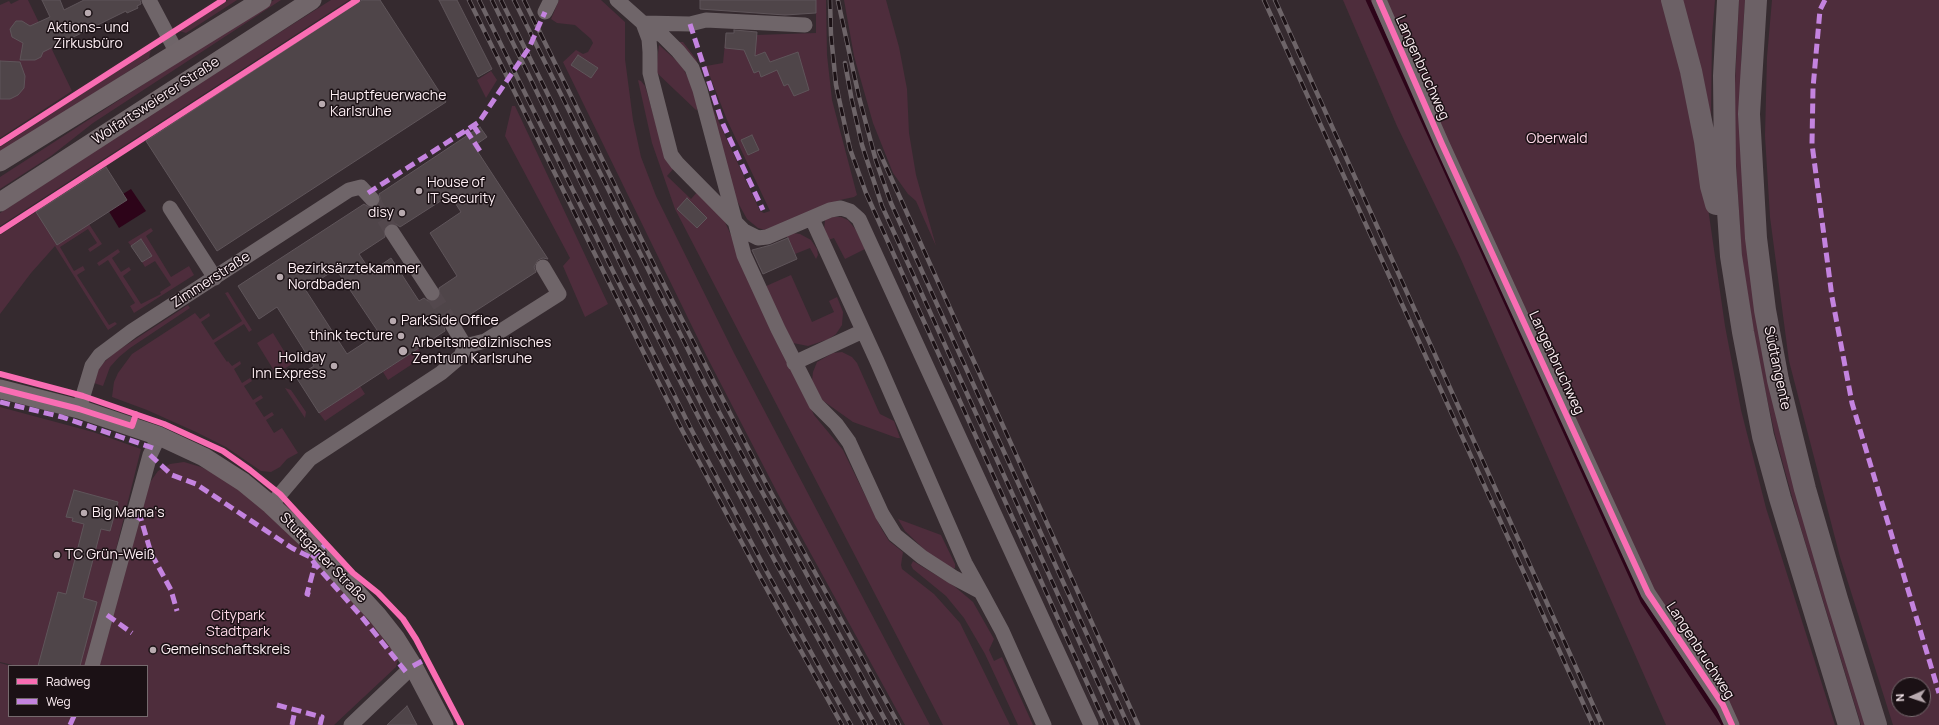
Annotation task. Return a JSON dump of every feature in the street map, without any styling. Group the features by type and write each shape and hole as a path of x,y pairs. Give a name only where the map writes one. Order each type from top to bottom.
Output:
{"highway":[{"path":"1672,0 1691,71 1705,141 1711,186 1731,256"},
{"name":"Südtangente","path":"1728,0 1723,113 1726,187 1731,256 1742,332 1763,436 1780,498 1849,725"},
{"name":"Südtangente","path":"1756,0 1749,121 1756,238 1765,310 1778,380 1806,490 1837,599 1876,725"}],"main road":[{"name":"Wolfartsweierer Straße","path":"0,162 50,130 177,54 262,0"},
{"name":"Wolfartsweierer Straße","path":"0,202 312,0"},
{"name":"Stuttgarter Straße","path":"0,389 79,409 159,436 186,448 243,482 272,505 306,538 377,616 396,639 413,666 444,725"}],"street":[{"path":"149,0 177,54"},
{"path":"617,0 643,23 662,36 678,51 692,68 700,90 744,255 794,363 816,404 836,424 849,442 882,514 895,534 922,557 952,577 981,592"},
{"name":"Langenbruchweg","path":"1379,0 1442,144 1648,593 1723,705 1732,725"},
{"path":"643,23 690,24 706,20 805,25"},
{"path":"643,23 649,40 650,73 671,155 744,231 758,238 781,232 830,210 841,208 850,211 863,225 1091,725"},
{"name":"Zimmerstraße","path":"79,409 92,366 100,355 132,331 350,190 361,186 372,199"},
{"path":"170,208 215,278"},
{"path":"812,219 965,563 1002,630 1044,725"},
{"path":"392,232 432,293"},
{"path":"465,346 485,341 559,294 543,267"},
{"path":"453,326 465,346"},
{"path":"794,363 863,331"},
{"path":"272,505 310,459 441,373 461,356 465,346"},
{"path":"92,665 147,466 159,436"},
{"path":"351,725 413,666"}],"green space":[{"path":"19,0 28,0 72,91 0,138 0,5 9,1 11,4"},
{"path":"228,0 237,0 186,33 179,31"},
{"path":"274,0 281,0 93,123 51,156 0,189 0,177"},
{"path":"331,0 349,0 0,226 0,213 184,93"},
{"path":"559,0 601,0 625,22 625,59 633,120 641,157 656,196 734,353 930,725 905,725 778,494 707,357 563,62 576,50 583,54 588,52 593,43 591,39 575,25 557,23 551,19"},
{"path":"816,0 826,0 827,55 832,100 857,195 840,200 765,230 758,228 747,219 737,201 678,42 683,42 696,59 714,111 760,211 764,213 770,211 727,120 706,66 723,63 726,33 756,35 816,33"},
{"path":"844,0 886,0 899,47 907,89 909,133 916,175 936,246 916,201 908,194 893,173 873,123 854,56"},
{"name":"Oberwald","path":"1343,0 1663,0 1670,23 1705,187 1725,326 1741,410 1766,508 1835,725 1666,725 1460,257 1397,126"},
{"path":"1678,0 1715,0 1712,36 1711,119"},
{"path":"1739,0 1745,0 1741,60 1741,162 1768,379 1780,434 1810,541 1867,725 1861,725 1799,522 1775,435 1757,353 1742,261 1735,147 1735,83"},
{"path":"1772,0 1939,0 1939,725 1893,725 1840,557 1789,361 1770,217 1765,136 1767,57"},
{"path":"659,45 677,61 684,70 691,84 698,109 696,110 656,72"},
{"path":"151,49 149,58 0,154 0,147"},
{"path":"491,71 497,80 486,98 477,80"},
{"path":"638,80 645,86 664,152 674,168 667,176 691,199 698,191 724,220 814,415 843,450 881,528 889,541 903,552 901,565 902,569 934,594 960,623 1010,725 943,725 675,209 652,143"},
{"path":"512,106 515,106 608,304 585,317 563,266 570,258 505,136"},
{"path":"36,212 89,224 102,244 90,252 88,249 97,243 88,229 60,247 74,271 83,266 85,270 77,275 109,325 115,322 117,324 108,330 55,246 31,273 0,314 0,235"},
{"path":"829,217 841,217 848,220 856,230 865,249 845,259 834,238 828,240 824,230 825,220"},
{"path":"151,228 153,231 146,236 171,277 189,266 194,275 134,313 130,306 135,303 108,260 99,266 97,263 118,249 120,252 112,258 121,272 129,267 131,270 123,276 141,304 161,294 160,292 171,285 155,261 145,267 142,262 152,256 141,239 131,246 128,242"},
{"path":"793,233 800,234 811,240 817,249 818,255 816,259 810,248 795,254 786,235"},
{"path":"791,275 812,322 834,312 829,301 837,297 843,312 842,325 836,334 829,339 808,346 793,343 764,287"},
{"path":"228,292 252,330 249,332 244,324 214,343 227,362 228,361 232,366 240,361 241,364 234,369 242,383 250,378 252,381 244,386 253,400 261,395 263,398 255,403 264,417 272,412 274,415 266,420 274,433 282,428 298,453 287,459 280,467 271,472 261,471 226,447 196,432 147,410 112,397 114,382 118,373 132,354 195,313 200,319 209,313 210,316 201,322 213,340 242,321 225,293"},
{"path":"188,305 190,308 119,357 110,367 103,386 94,383 99,367 114,353"},
{"path":"273,333 292,364 276,374 257,343"},
{"path":"418,348 423,357 388,380 383,372"},
{"path":"842,352 852,357 857,363 880,414 894,421 900,438 853,422 822,400 812,381 813,372 817,362 833,353"},
{"path":"360,386 365,394 325,421 319,413"},
{"path":"285,388 291,390 306,412 305,418"},
{"name":"TC Grün-Weiß","path":"0,407 93,432 141,449 87,665 13,665 0,662"},
{"name":"Citypark Stadtpark","path":"184,462 201,467 221,477 262,506 343,588 399,656 396,667 334,725 0,725 0,663 8,665 8,717 148,717 148,665 99,665 148,485 158,471 170,464"},
{"path":"898,519 941,535 955,564 955,568 953,569 928,553 905,531"},
{"path":"913,561 954,586 973,602 994,639 989,650 994,661 1002,657 1033,725 1018,725 985,654 964,618 946,596 913,569 911,565"}],"shaded area":[{"path":"131,189 146,211 119,228 105,205"}],"building":[{"path":"42,0 60,0 64,10 84,0 140,0 141,4 137,6 138,8 127,13 126,11 43,52 41,57 35,60 20,60 23,43 12,37 10,29 16,21 22,21 30,26 50,17"},
{"path":"362,0 380,0 446,102 217,251 146,141"},
{"path":"439,0 457,0 492,69 478,77"},
{"path":"700,0 816,0 816,13 785,15 700,9"},
{"path":"734,30 757,32 755,56 765,52 770,62 798,52 809,90 794,96 788,84 784,86 777,70 761,77 759,71 754,73 744,50 725,48 726,33 734,33"},
{"path":"578,55 598,68 591,78 571,65"},
{"path":"0,61 20,62 25,76 24,88 18,95 10,99 0,99"},
{"path":"480,127 487,137 474,146 548,259 543,258 538,260 534,267 536,272 460,321 453,317 448,319 444,326 445,331 319,413 296,377 314,366 277,307 259,319 238,286 364,204 370,208 378,206 381,201 379,194","holes":["450,195 461,212 430,233 457,276 439,288 440,297 437,301 428,301 424,298 419,301 391,258 371,272 359,254 385,237 384,228 387,224 396,224 400,227","336,269 379,333 347,354 305,289"]},
{"path":"752,135 759,150 748,155 741,140"},
{"path":"106,167 127,200 57,245 36,212"},
{"path":"687,198 707,218 697,228 677,209"},
{"path":"788,238 797,259 763,274 752,250 771,245"},
{"path":"141,239 152,256 142,262 131,246"},
{"path":"74,490 118,502 110,531 101,529 83,598 97,602 80,665 38,665 58,592 66,594 84,524 72,521 73,518 66,517"},
{"path":"407,706 417,725 387,725"}],"waterway":[{"path":"1368,0 1643,602 1724,725"}],"tunnel":[{"path":"372,199 392,232"},
{"path":"432,293 453,326"}],"railway":[{"path":"469,0 682,430 759,575 842,725"},
{"path":"479,0 690,427 851,725"},
{"path":"492,0 627,277 701,422 777,565 866,725"},
{"path":"501,0 708,417 875,725"},
{"path":"514,0 719,412 888,725"},
{"path":"524,0 655,267 768,487 899,725"},
{"path":"830,0 831,35 836,85 850,149 866,193 1106,725"},
{"path":"1264,0 1593,725"},
{"path":"1275,0 1602,725"},
{"path":"838,1 859,97 876,161 891,203 1128,725"},
{"path":"845,63 862,145 882,206 1117,725"},
{"path":"879,151 1138,725"}],"marked path":[{"path":"1825,0 1820,10 1813,88 1812,144 1832,297 1852,403 1939,693"},
{"path":"368,193 479,122 529,48 545,12"},
{"path":"690,24 722,122 763,210"},
{"path":"473,125 481,137"},
{"path":"466,130 480,151"},
{"path":"0,402 62,417 153,448"},
{"path":"150,455 172,475 196,484 292,548 310,557 315,564"},
{"path":"134,515 141,519 151,553 171,590 177,611"},
{"path":"312,558 326,544"},
{"path":"310,595 307,594 315,564 361,616 406,672"},
{"path":"107,615 132,633"},
{"path":"413,666 426,659"},
{"path":"277,705 322,717 320,725"},
{"path":"292,725 294,715"},
{"path":"70,725 74,717"}],"cycle path":[{"path":"0,143 223,0"},
{"path":"0,231 357,0"},
{"path":"1379,0 1442,144 1648,593 1723,705 1732,725"},
{"path":"0,374 83,396 164,424 223,451 250,470 280,494 353,573 378,593 403,619 416,639 461,725"},
{"path":"0,389 79,409 132,426 136,414"}],"place":[{"name":"Aktions- und Zirkusbüro","path":"88,13"},
{"name":"Hauptfeuerwache Karlsruhe","path":"322,104"},
{"name":"House of IT Security","path":"419,191"},
{"name":"disy","path":"402,213"},
{"name":"Bezirksärztekammer Nordbaden","path":"280,277"},
{"name":"ParkSide Office","path":"393,321"},
{"name":"think tecture","path":"401,336"},
{"name":"Arbeitsmedizinisches Zentrum Karlsruhe","path":"403,351"},
{"name":"Holiday Inn Express","path":"334,366"},
{"name":"Big Mama‘s","path":"84,513"},
{"name":"TC Grün-Weiß","path":"57,555"},
{"name":"Gemeinschaftskreis","path":"153,650"}]}
